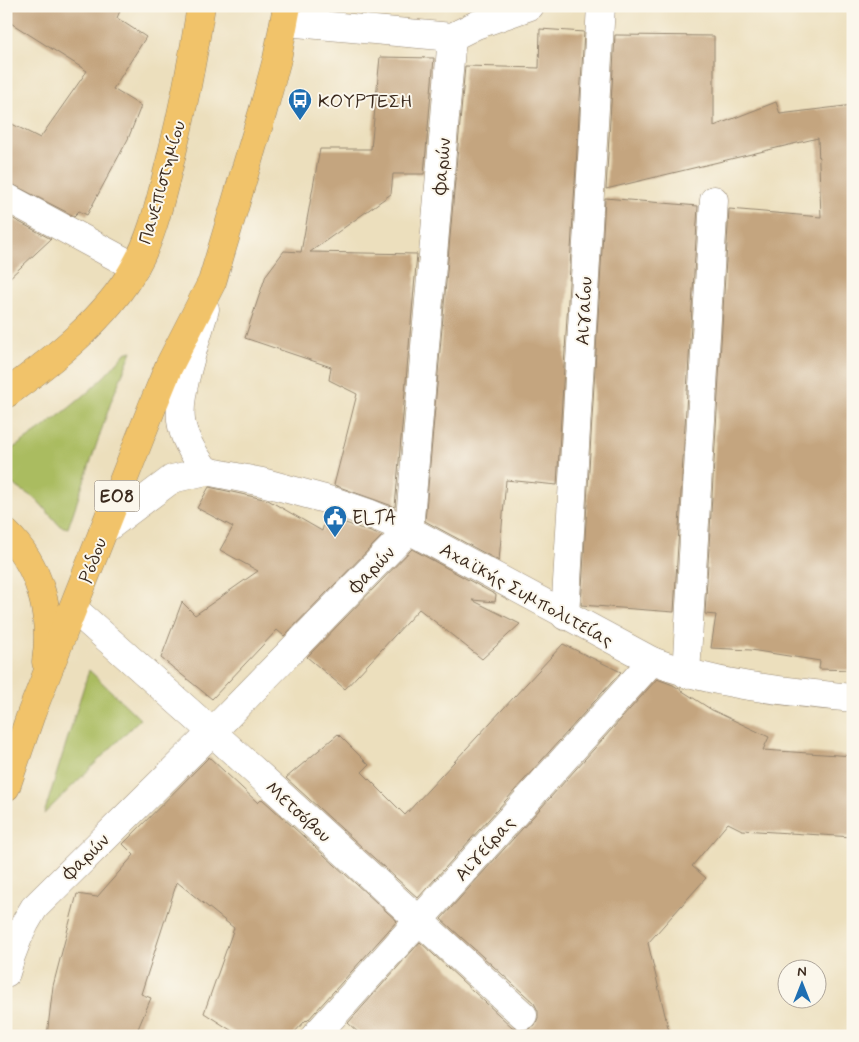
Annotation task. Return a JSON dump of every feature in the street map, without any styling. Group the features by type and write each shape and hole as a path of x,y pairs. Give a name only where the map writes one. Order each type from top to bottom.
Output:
{"main road":[{"name":"Πανεπιστημίου","path":"6,394 73,340 111,301 135,267 150,235 162,194 177,133 201,6"},
{"name":"ΕΟ8","path":"212,282 261,120 286,14"},
{"name":"Ρόδου","path":"6,786 31,714 169,366 212,282"},
{"name":"ΕΟ8","path":"6,533 27,556 42,592 47,620 46,661 31,714"}],"street":[{"path":"286,14 452,37 530,6"},
{"name":"Αιγαίου","path":"565,616 601,6"},
{"name":"Φαρών","path":"6,974 17,940 34,908 212,732 409,530 452,37"},
{"path":"6,198 135,267"},
{"path":"686,674 714,200"},
{"path":"103,531 172,479 206,470 187,440 182,425 181,407 212,282"},
{"name":"Αχαϊκής Συμπολιτείας","path":"206,470 300,492 368,513 409,530 476,565 565,616 652,661 686,674 762,689 853,698"},
{"name":"Μετσόβου","path":"74,609 523,1015"},
{"name":"Αιγείρας","path":"315,1036 652,661"}],"green space":[{"path":"132,351 112,399 68,528 60,526 37,500 6,480 6,453 70,408 98,383 125,353"},
{"path":"89,670 140,719 44,814"}],"building":[{"path":"6,6 122,6 117,18 146,37 113,89 141,106 128,139 87,215 79,211 74,216 6,181 6,121 40,138 87,71 6,20"},
{"path":"540,29 584,32 557,485 506,480 499,561 425,521 465,66 539,68"},
{"path":"615,35 714,36 714,126 776,102 780,114 853,105 853,670 819,669 820,661 751,650 711,648 716,615 705,614 729,209 821,217 818,138 606,189"},
{"path":"380,57 434,58 424,174 393,174 391,194 310,252 417,254 395,507 334,485 357,394 329,380 331,367 245,338 266,275 284,251 301,252 320,149 371,149"},
{"path":"605,198 698,206 674,612 581,605"},
{"path":"6,215 51,239 6,281"},
{"path":"209,487 268,500 322,531 326,516 382,536 284,636 277,630 212,699 161,658 182,602 195,615 258,571 220,550 233,527 197,508"},
{"path":"412,549 496,595 495,602 472,600 520,624 482,659 419,609 345,689 307,657"},
{"path":"563,644 621,672 418,898 286,778 338,734 369,765 362,772 405,815"},
{"path":"657,679 673,685 712,710 769,737 763,750 853,756 853,837 742,830 728,823 692,866 706,878 648,943 670,1036 362,1036 348,1023 420,942 512,1027 519,1030 527,1030 535,1025 538,1011 534,1003 441,919"},
{"path":"209,757 258,803 262,799 397,921 307,1021 291,1036 240,1036 204,1013 234,928 177,882 141,994 151,998 135,1036 47,1036 53,986 77,894 97,897 134,855 123,844"}],"place":[{"name":"ΚΟΥΡΤΕΣΗ","path":"300,121"},
{"name":"ELTA","path":"335,538"}]}
